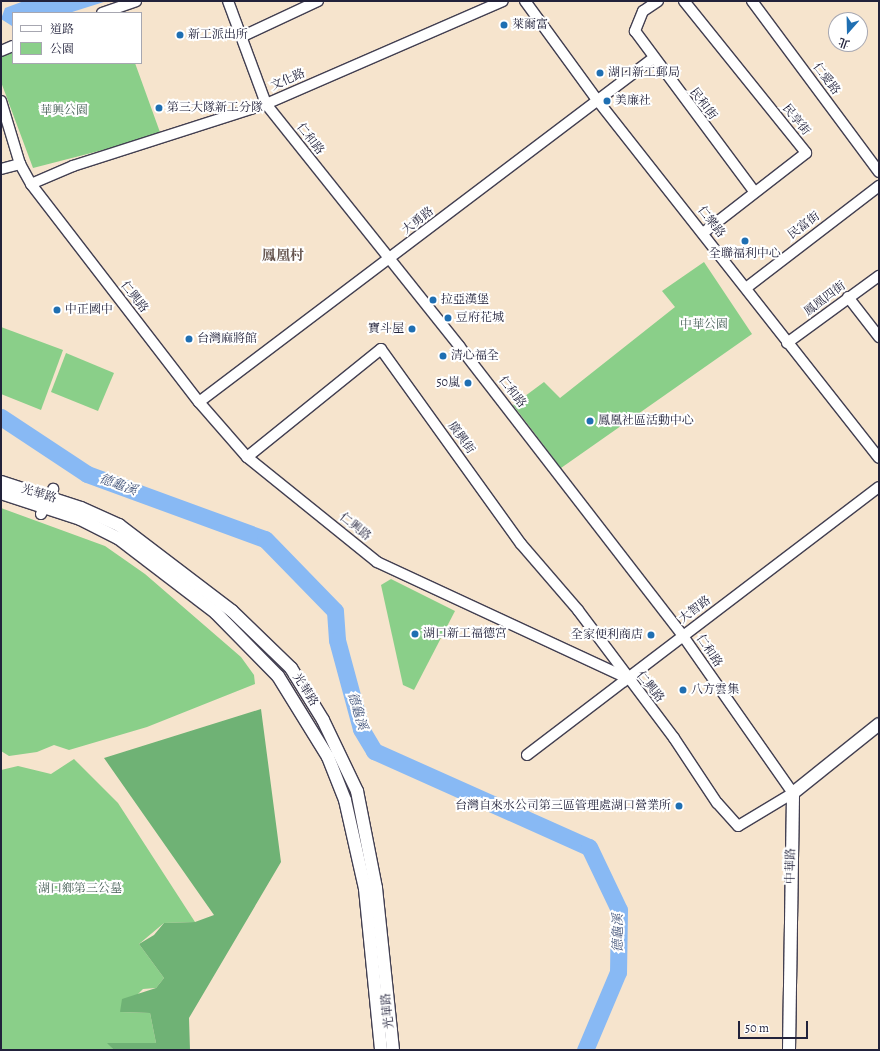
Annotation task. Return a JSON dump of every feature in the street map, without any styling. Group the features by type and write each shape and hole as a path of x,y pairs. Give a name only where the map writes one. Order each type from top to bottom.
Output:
{"street":[{"path":"105,12 136,1"},
{"name":"仁和路","path":"228,1 266,104 390,260 683,636 792,793"},
{"path":"241,37 318,1"},
{"name":"文化路","path":"31,184 73,166 266,104 503,1"},
{"name":"仁樂路","path":"525,1 598,101 879,458"},
{"name":"民和街","path":"658,1 643,11 634,31 652,59 754,191"},
{"name":"民享街","path":"684,1 806,153 754,191 703,233"},
{"name":"仁愛路","path":"752,1 879,172"},
{"path":"1,51 12,46"},
{"name":"大勇路","path":"199,402 390,260 652,59"},
{"name":"仁興路","path":"1,101 20,164 31,184 199,402 247,457 377,562 627,678 717,803 738,826 792,793"},
{"path":"1,169 20,164"},
{"name":"民富街","path":"746,288 879,186"},
{"name":"鳳凰四街","path":"787,343 848,297 879,276"},
{"path":"848,297 879,337"},
{"name":"廣興街","path":"247,457 381,348 521,544 578,610 627,678"},
{"name":"光華路","path":"1,482 48,501 119,525 232,611 291,668 323,720 357,791 376,888 393,1021 393,1050"},
{"name":"大智路","path":"526,755 879,487"},
{"name":"光華路","path":"1,493 48,501 118,538 216,613 255,650 278,676 328,757 345,800 349,831 365,889 381,1050"},
{"path":"792,793 879,724"},
{"name":"中華路","path":"789,1050 792,793"}],"green space":[{"name":"華興公園","path":"12,52 12,64 135,64 161,135 33,168 1,82 1,57"},
{"name":"中華公園","path":"704,262 752,334 561,468 513,405 544,382 560,398 675,307 662,291"},
{"path":"1,327 63,350 41,410 1,394"},
{"path":"66,353 114,373 98,411 51,392"},
{"path":"1,508 105,546 145,574 241,657 254,675 255,684 147,727 69,750 54,745 37,752 9,756 1,751"},
{"path":"391,579 455,611 414,690 403,685 381,585"},
{"path":"261,709 281,862 189,1018 190,1050 114,1050 107,1043 156,1043 150,1013 120,1012 122,999 156,988 164,978 139,944 154,935 164,923 195,922 214,915 104,758"},
{"name":"湖口鄉第三公墓","path":"74,759 118,803 195,922 164,923 139,944 164,978 156,988 143,989 120,1012 150,1013 156,1043 108,1043 114,1050 1,1050 1,770 18,766 51,774"}],"water":[{"path":"24,1 107,1 72,12 12,12 12,26 1,19 5,8"}],"waterway":[{"name":"德龜溪","path":"1,417 87,474 265,539 335,611 337,640 361,729 374,751 589,847 619,910 618,972 585,1050"}],"place":[{"name":"萊爾富","path":"504,25"},
{"name":"新工派出所","path":"180,35"},
{"name":"湖口新工郵局","path":"600,73"},
{"name":"美廉社","path":"607,101"},
{"name":"第三大隊新工分隊","path":"159,108"},
{"name":"全聯福利中心","path":"745,241"},
{"name":"拉亞漢堡","path":"433,300"},
{"name":"中正國中","path":"57,310"},
{"name":"豆府花城","path":"448,318"},
{"name":"寶斗屋","path":"412,329"},
{"name":"台灣麻將館","path":"189,339"},
{"name":"清心福全","path":"443,356"},
{"name":"50嵐","path":"468,383"},
{"name":"鳳凰社區活動中心","path":"590,421"},
{"name":"湖口新工福德宮","path":"415,634"},
{"name":"全家便利商店","path":"651,635"},
{"name":"八方雲集","path":"683,690"},
{"name":"台灣自來水公司第三區管理處湖口營業所","path":"679,806"}],"district":[{"name":"鳳凰村","path":"283,256"}]}
